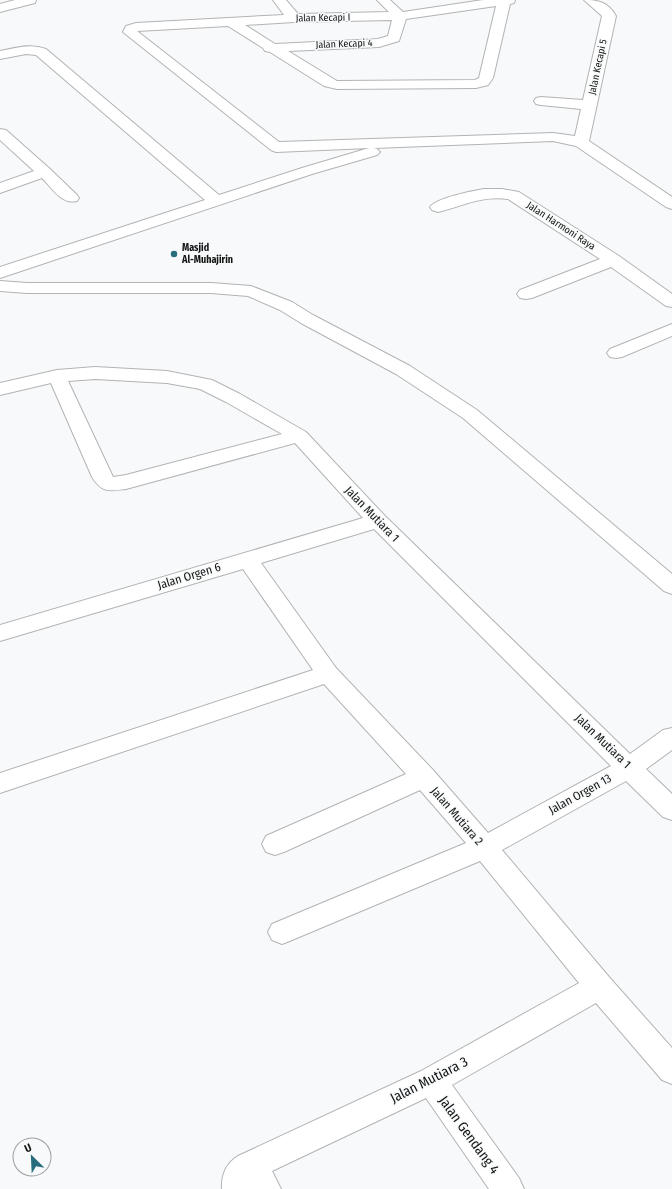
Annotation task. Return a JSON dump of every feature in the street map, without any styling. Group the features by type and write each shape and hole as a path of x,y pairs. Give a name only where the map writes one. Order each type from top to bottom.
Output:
{"street":[{"path":"0,8 30,0"},
{"path":"279,0 294,18"},
{"path":"383,0 400,16"},
{"path":"231,22 329,84 476,84 483,82 486,78 507,0"},
{"name":"Jalan Kecapi I","path":"276,147 130,32 131,29 136,27 294,18 400,16 507,0"},
{"name":"Jalan Kecapi 5","path":"581,142 609,16 608,12 590,0"},
{"name":"Jalan Kecapi 4","path":"270,48 379,43 394,38 400,16"},
{"path":"0,55 36,50 41,52 216,201"},
{"path":"541,100 589,105"},
{"path":"0,133 45,172 71,198"},
{"path":"276,147 553,137 581,142 672,204"},
{"path":"0,273 216,201 400,143"},
{"path":"276,147 307,172"},
{"path":"0,188 45,172"},
{"name":"Jalan Harmoni Raya","path":"438,207 480,193 496,192 513,195 613,260 672,302"},
{"path":"526,294 613,260"},
{"path":"0,286 27,288 211,288 251,291 286,306 307,319 403,370 470,414 672,586"},
{"path":"616,353 672,329"},
{"name":"Jalan Mutiara 1","path":"0,389 57,376 95,373 167,377 205,384 233,398 298,436 378,521 630,767 672,810"},
{"path":"57,376 102,477 108,484 126,482 298,436"},
{"name":"Jalan Orgen 6","path":"0,633 378,521"},
{"name":"Jalan Mutiara 2","path":"247,559 328,674 424,777 485,847 599,986 672,1070"},
{"path":"0,783 328,674"},
{"name":"Jalan Orgen 13","path":"282,932 485,847 630,767 672,737"},
{"path":"275,844 424,777"},
{"name":"Jalan Mutiara 3","path":"252,1181 599,986"},
{"name":"Jalan Gendang 4","path":"431,1081 508,1189"}],"place":[{"name":"Masjid Al-Muhajirin","path":"174,254"}]}
